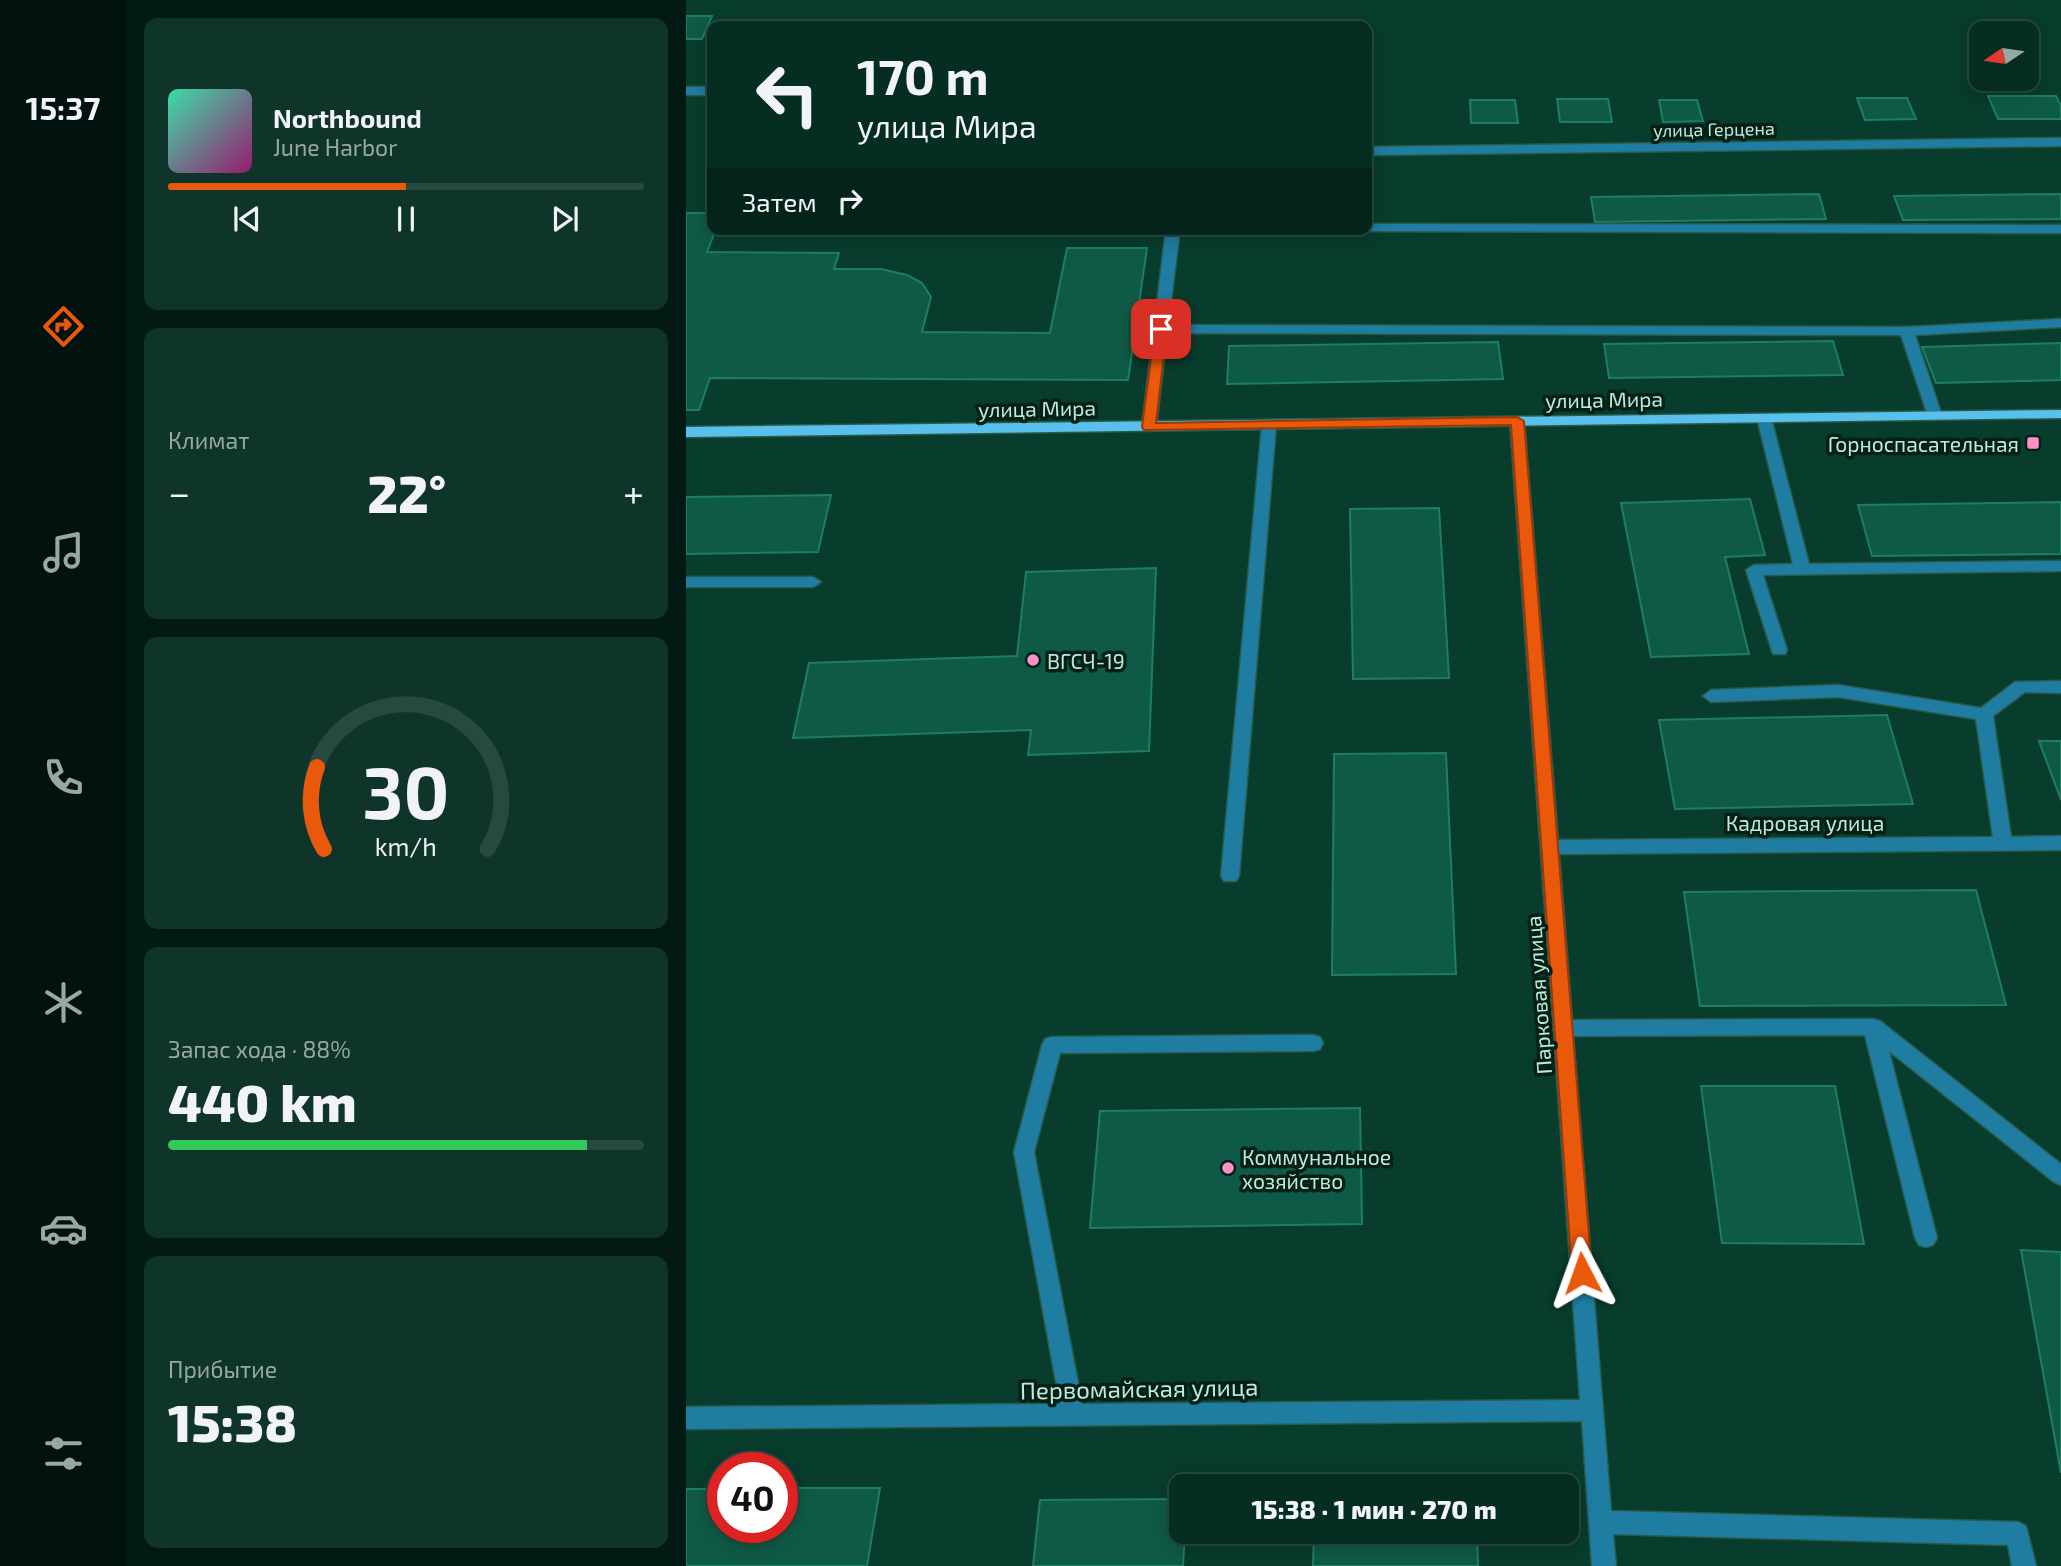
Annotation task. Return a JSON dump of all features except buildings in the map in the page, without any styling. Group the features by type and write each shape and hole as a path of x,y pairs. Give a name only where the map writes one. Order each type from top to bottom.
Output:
{"main road":[{"name":"улица Мира","path":"686,432 2061,414"}],"street":[{"path":"686,91 707,91"},
{"name":"улица Герцена","path":"1372,151 2061,142"},
{"path":"1372,228 2061,229"},
{"path":"1149,427 1172,235"},
{"path":"1161,329 1907,331 2061,323"},
{"path":"1907,331 1935,416"},
{"path":"1764,418 1802,569"},
{"name":"Парковая улица","path":"1517,421 1604,1566"},
{"path":"1230,876 1269,425"},
{"path":"1779,650 1755,570 2061,566"},
{"path":"686,582 813,582"},
{"path":"1711,696 1838,691 1984,714 2021,686 2061,687"},
{"path":"1984,714 2003,844"},
{"name":"Кадровая улица","path":"1549,847 2061,843"},
{"path":"1563,1028 1873,1027 2061,1176"},
{"path":"1873,1027 1926,1238"},
{"path":"1073,1415 1024,1152 1052,1045 1313,1043"},
{"name":"Первомайская улица","path":"686,1418 1592,1410"},
{"path":"1601,1522 2018,1534 2024,1566"}],"place":[{"name":"Горноспасательная","path":"2033,443"},
{"name":"ВГСЧ-19","path":"1033,660"},
{"name":"Коммунальное хозяйство","path":"1228,1168"}],"route":[{"path":"1161,329 1149,427 1517,421 1582,1273"}]}
